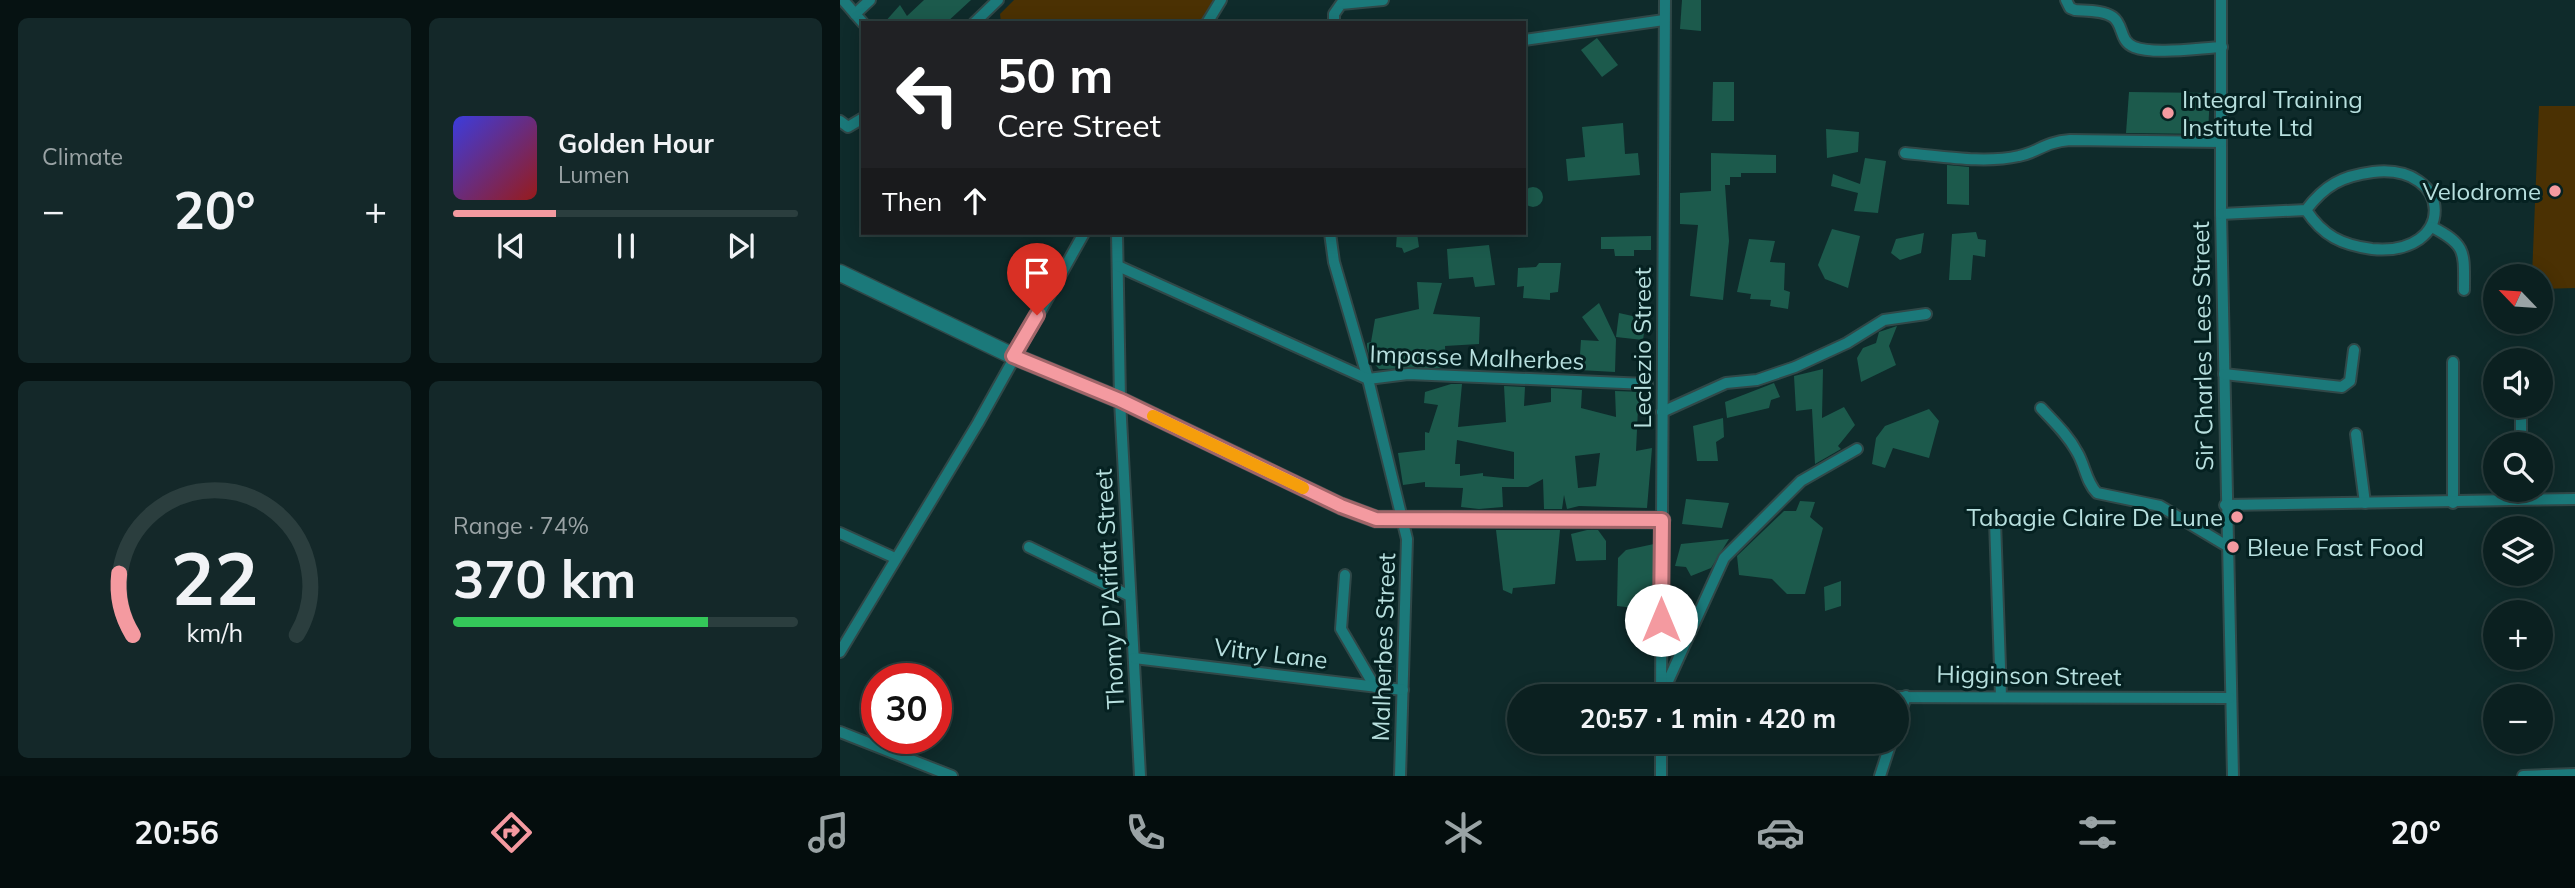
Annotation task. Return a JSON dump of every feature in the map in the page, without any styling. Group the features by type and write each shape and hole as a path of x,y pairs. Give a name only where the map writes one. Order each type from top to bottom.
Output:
{"street":[{"path":"843,0 859,19 870,0"},
{"path":"976,21 998,0"},
{"path":"1208,21 1221,0"},
{"path":"1334,21 1334,13 1340,4 1383,0"},
{"name":"Leclezio Street","path":"1661,684 1665,0"},
{"path":"2066,0 2070,8 2075,10 2112,16 2118,21 2123,39 2131,46 2144,50 2222,47"},
{"name":"Sir Charles Lees Street","path":"2221,0 2225,505 2233,776"},
{"path":"1526,40 1664,20"},
{"path":"841,122 854,125 861,120"},
{"path":"1905,153 2000,158 2020,156 2050,141 2221,142"},
{"path":"2221,214 2306,210 2319,193 2350,174 2399,172 2410,175 2426,187 2435,212 2432,227 2410,247 2388,250 2358,247 2329,237 2317,227 2306,210"},
{"path":"2432,227 2461,246 2464,254 2464,290"},
{"path":"840,652 845,632 895,558 978,423 1083,235"},
{"name":"Thomy D'Arifat Street","path":"1117,235 1120,400 1140,776"},
{"name":"Malherbes Street","path":"1330,235 1334,262 1368,379 1407,540 1400,776"},
{"name":"Impasse Malherbes","path":"1118,266 1368,379 1408,374 1647,384"},
{"path":"840,273 1013,356 1120,400 1341,506 1376,519 1662,520"},
{"path":"1662,412 1726,383 1758,380 1795,368 1847,343 1884,320 1926,314"},
{"path":"2224,374 2342,387 2350,381 2354,350"},
{"path":"2453,362 2453,503"},
{"path":"2041,408 2069,438 2081,459 2091,487 2097,493 2160,506 2207,531 2227,546"},
{"path":"2356,434 2365,503"},
{"path":"1666,684 1724,558 1801,481 1857,449"},
{"path":"2553,497 2575,499"},
{"path":"2225,505 2453,503 2483,499"},
{"path":"1995,521 2001,697"},
{"path":"840,533 895,558"},
{"path":"1029,547 1130,596"},
{"path":"1345,575 1341,629 1375,687"},
{"name":"Vitry Lane","path":"1134,659 1403,690"},
{"name":"Higginson Street","path":"1909,696 2230,698"},
{"path":"840,732 952,776"},
{"path":"1661,754 1661,776"},
{"path":"1880,776 1887,754"},
{"path":"2523,776 2575,774"}],"shaded area":[{"path":"1014,0 1216,0 1211,21 1001,21 1000,14"},
{"name":"Velodrome","path":"2539,106 2575,106 2575,288 2553,289 2553,264 2532,264"}],"building":[{"path":"924,0 971,0 948,21 886,21 900,5 907,16"},
{"path":"1682,0 1701,0 1701,31 1680,29"},
{"path":"1597,38 1618,65 1602,77 1581,50"},
{"path":"1713,82 1734,82 1734,121 1712,121"},
{"name":"Integral Training Institute Ltd","path":"2129,92 2210,93 2208,134 2126,133"},
{"path":"1623,123 1625,154 1638,153 1640,175 1568,181 1566,159 1585,157 1582,127"},
{"path":"1826,129 1859,132 1858,152 1827,158"},
{"path":"1711,153 1776,155 1776,173 1741,173 1741,177 1730,177 1730,185 1725,185 1729,241 1723,300 1690,296 1698,225 1680,224 1680,193 1711,191"},
{"path":"1865,158 1886,161 1878,213 1854,211 1858,193 1831,186 1833,174 1860,184"},
{"path":"1947,165 1969,167 1969,205 1947,204"},
{"path":"1533,187 1542,193 1540,204 1533,207 1526,204 1526,190"},
{"path":"1832,229 1860,236 1848,288 1825,279 1818,265"},
{"path":"1976,232 1978,239 1986,240 1985,257 1973,255 1971,280 1949,280 1952,234"},
{"path":"1924,233 1921,253 1900,260 1891,253 1896,239"},
{"path":"1397,235 1417,235 1419,247 1404,253 1402,248 1396,247"},
{"path":"1651,236 1651,250 1634,250 1634,256 1615,256 1614,249 1601,249 1601,237"},
{"path":"1749,239 1775,241 1770,262 1785,263 1784,290 1790,292 1788,309 1770,306 1771,300 1750,299 1751,294 1737,292"},
{"path":"1489,245 1495,285 1475,287 1473,277 1449,279 1447,249"},
{"path":"1539,263 1561,263 1558,292 1550,293 1550,300 1523,298 1524,286 1517,287 1518,268 1536,267"},
{"path":"1417,282 1442,283 1433,314 1480,317 1479,344 1445,346 1446,368 1379,369 1370,359 1367,347 1367,343 1371,342 1375,319 1419,309"},
{"path":"1599,303 1616,339 1615,372 1579,370 1581,340 1599,341 1582,317"},
{"path":"1619,313 1646,319 1643,340 1616,337"},
{"path":"1897,326 1889,346 1896,365 1861,382 1857,358 1863,348 1876,343 1879,332"},
{"path":"1823,369 1822,418 1844,407 1855,425 1838,446 1841,449 1815,464 1812,409 1796,411 1794,376"},
{"path":"1774,383 1780,397 1771,400 1769,408 1727,418 1725,402"},
{"path":"1451,384 1462,384 1458,427 1506,422 1504,386 1525,387 1524,406 1551,402 1551,388 1582,390 1581,408 1616,417 1615,391 1643,392 1643,408 1638,408 1636,451 1652,448 1647,508 1579,506 1567,509 1564,495 1562,509 1544,509 1543,479 1528,487 1502,487 1503,507 1479,509 1461,507 1463,488 1425,487 1425,482 1403,485 1398,453 1425,450 1425,432 1429,433 1438,405 1424,403 1425,392","holes":["1457,440 1514,452 1514,479 1483,476 1483,473 1460,476 1460,464 1455,464","1600,453 1596,486 1578,488 1575,456"]},
{"path":"1929,409 1939,421 1929,458 1893,448 1885,468 1872,464 1876,438 1885,426"},
{"path":"1723,418 1724,437 1716,442 1718,461 1697,461 1693,426"},
{"path":"1686,499 1729,503 1722,528 1682,524"},
{"path":"1800,501 1815,502 1810,517 1823,528 1805,594 1787,594 1772,579 1739,575 1737,556 1784,511 1796,511"},
{"path":"1496,530 1560,530 1555,584 1513,588 1512,594 1503,590"},
{"path":"1598,530 1606,541 1606,560 1576,561 1571,534"},
{"path":"1729,539 1711,568 1691,576 1686,567 1675,566 1681,544"},
{"path":"1654,544 1652,610 1617,606 1618,558 1626,550"},
{"path":"1841,581 1841,606 1825,611 1824,587"}],"slow traffic":[{"path":"1153,416 1303,488"}],"place":[{"name":"Integral Training Institute Ltd","path":"2168,113"},
{"name":"Velodrome","path":"2555,191"},
{"name":"Tabagie Claire De Lune","path":"2237,517"},
{"name":"Bleue Fast Food","path":"2233,547"}],"route":[{"path":"1037,315 1013,356 1120,400 1341,506 1376,519 1662,520 1661,620"}]}
